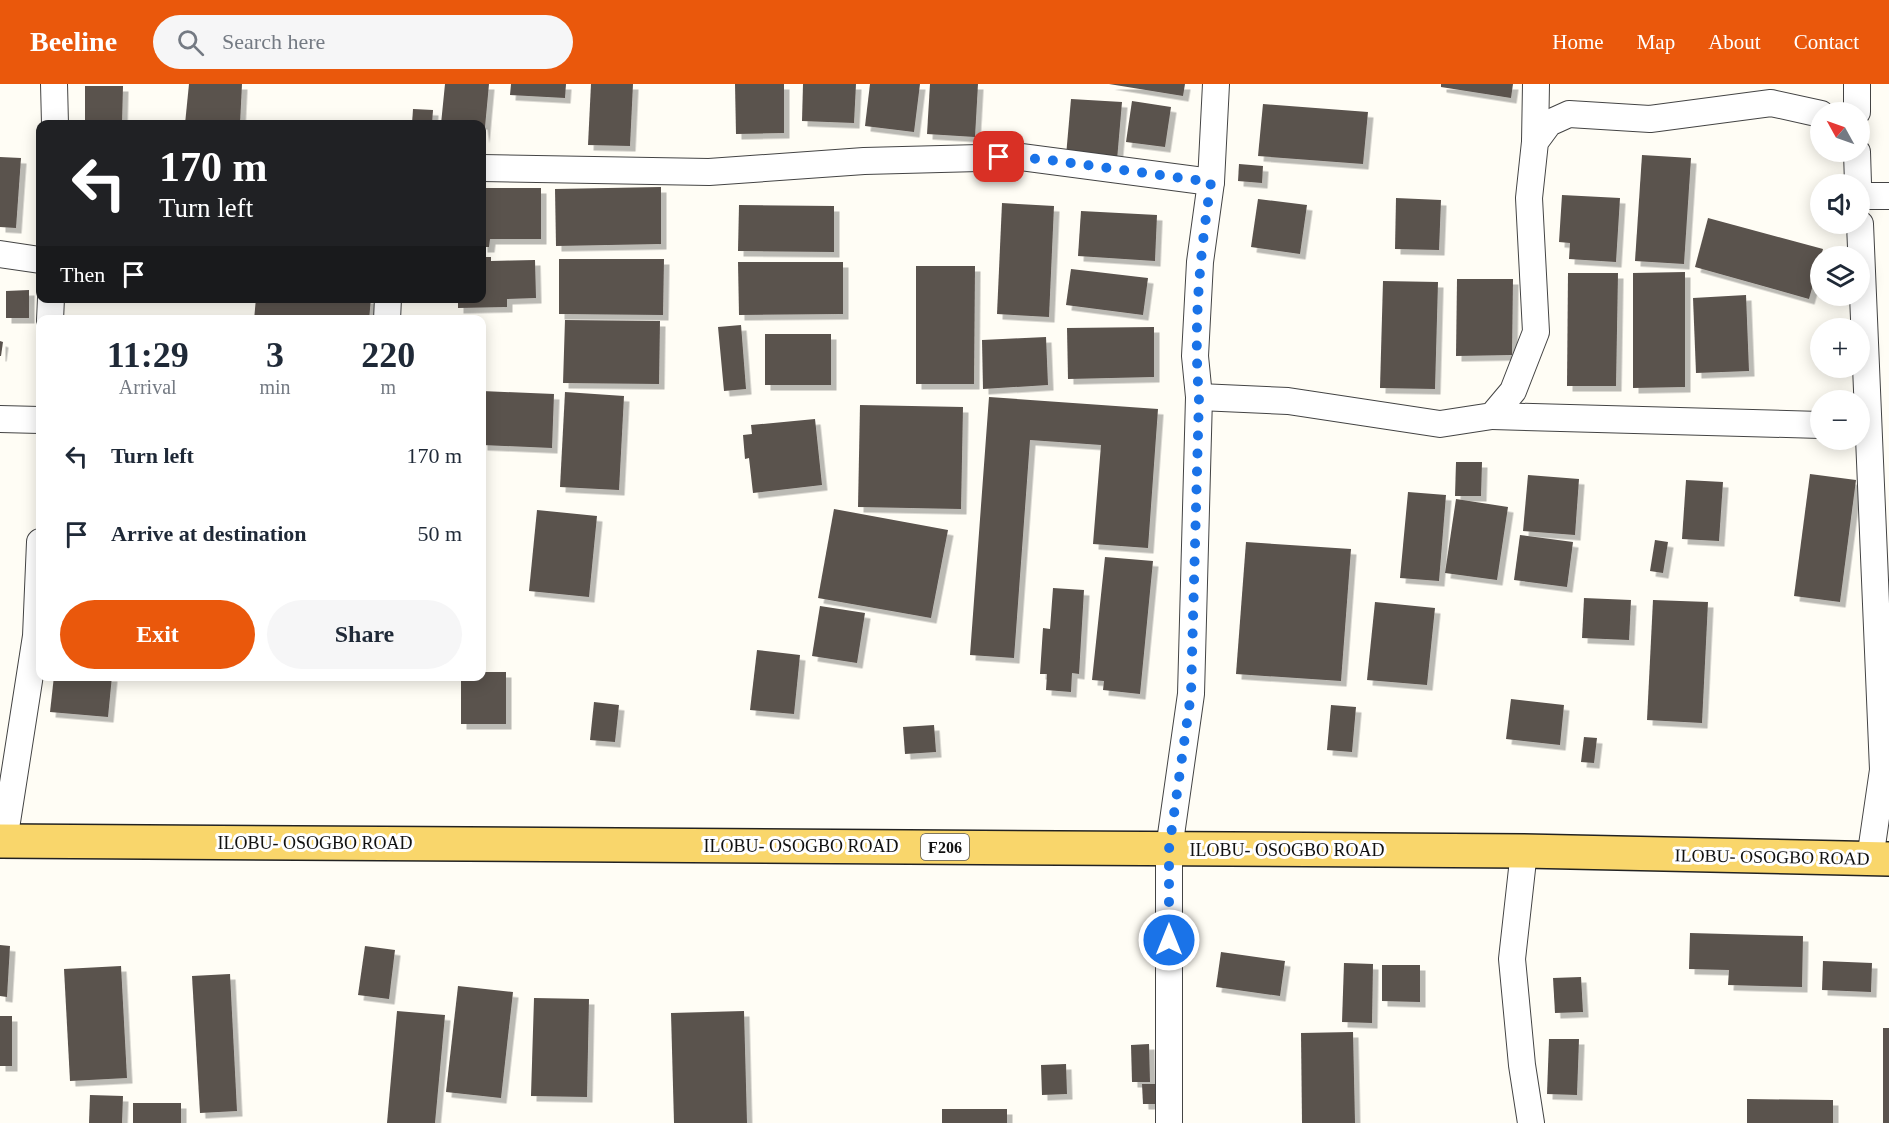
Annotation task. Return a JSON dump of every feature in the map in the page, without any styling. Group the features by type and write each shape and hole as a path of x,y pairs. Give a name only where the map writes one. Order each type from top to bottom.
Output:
{"main road":[{"name":"ILOBU- OSOGBO ROAD","path":"2,841 1524,851 1880,859"}],"street":[{"path":"54,84 55,120"},
{"path":"1169,1123 1169,849 1191,694 1199,397 1195,356 1200,262 1211,182 1216,84"},
{"path":"1492,416 1513,391 1536,332 1529,198 1536,142 1536,84"},
{"path":"1857,84 1857,102"},
{"path":"1536,142 1549,123 1569,114 1650,119 1771,103 1810,112"},
{"path":"486,168 709,172 864,161 1021,157 1211,182"},
{"path":"1870,196 1889,196"},
{"path":"1860,234 1863,390"},
{"path":"0,254 36,259"},
{"path":"1199,397 1288,401 1440,424 1492,416 1810,425"},
{"path":"0,419 36,420"},
{"path":"1865,450 1882,770 1880,859"},
{"path":"2,841 36,636"},
{"path":"1524,851 1516,901 1512,959 1522,1065 1531,1123"}],"building":[{"path":"189,84 242,84 240,120 185,120"},
{"path":"445,84 489,84 486,120 441,120"},
{"path":"511,84 566,84 565,98 510,95"},
{"path":"591,84 633,84 630,146 588,145"},
{"path":"735,84 784,84 784,133 736,134"},
{"path":"803,84 856,84 854,123 802,121"},
{"path":"870,84 920,84 914,132 865,126"},
{"path":"930,84 978,84 975,137 927,134"},
{"path":"1109,84 1185,84 1183,96"},
{"path":"1441,84 1513,84 1511,98 1441,87"},
{"path":"85,86 123,86 122,120 85,120"},
{"path":"1071,99 1122,102 1117,160 1066,156"},
{"path":"1132,101 1171,107 1165,147 1126,142"},
{"path":"1263,104 1368,112 1363,164 1258,156"},
{"path":"413,109 433,110 432,120 412,120"},
{"path":"1642,155 1691,158 1684,264 1635,261"},
{"path":"0,157 21,158 16,228 0,227"},
{"path":"1239,164 1263,166 1262,183 1238,181"},
{"path":"661,187 661,244 556,246 555,189"},
{"path":"486,188 541,188 541,239 490,239 489,247 486,247"},
{"path":"1562,195 1620,198 1616,262 1569,259 1570,243 1559,242"},
{"path":"1396,198 1441,200 1439,250 1395,249"},
{"path":"1258,199 1307,205 1300,254 1251,247"},
{"path":"1002,203 1054,206 1049,317 997,314"},
{"path":"739,205 834,206 834,252 738,251"},
{"path":"1081,211 1157,215 1155,261 1078,256"},
{"path":"1708,218 1812,246 1810,246 1809,299 1695,267"},
{"path":"486,257 491,257 491,261 535,260 536,298 507,299 507,307 458,308 458,303 486,303"},
{"path":"559,259 664,259 663,315 559,314"},
{"path":"738,262 843,262 843,314 739,315"},
{"path":"916,266 975,266 974,384 916,384"},
{"path":"1071,269 1148,278 1143,315 1066,305"},
{"path":"1685,272 1685,387 1633,388 1633,273"},
{"path":"1568,273 1618,273 1616,386 1567,386"},
{"path":"1457,279 1513,279 1512,355 1456,356"},
{"path":"1383,281 1438,282 1435,389 1380,388"},
{"path":"29,290 29,318 6,318 6,291"},
{"path":"1746,295 1749,371 1696,373 1693,298"},
{"path":"256,303 371,303 369,315 254,315"},
{"path":"565,320 660,321 659,384 563,383"},
{"path":"741,325 746,389 724,391 718,327"},
{"path":"1154,327 1154,377 1068,379 1067,328"},
{"path":"765,334 831,334 831,385 765,385"},
{"path":"1046,337 1048,385 983,389 982,340"},
{"path":"0,341 3,342 1,356 0,356"},
{"path":"486,391 554,394 552,448 486,445"},
{"path":"565,392 624,396 619,490 560,487"},
{"path":"989,397 1158,409 1148,548 1093,544 1101,445 1030,440 1014,658 970,655"},
{"path":"860,405 963,407 961,509 858,507"},
{"path":"815,419 822,485 753,493 749,458 745,459 743,435 752,434 751,425"},
{"path":"1456,462 1482,462 1481,496 1455,496"},
{"path":"1810,474 1856,480 1840,602 1794,596"},
{"path":"1528,475 1579,479 1575,535 1523,531"},
{"path":"1686,480 1723,482 1719,541 1682,539"},
{"path":"1408,492 1446,495 1439,581 1400,578"},
{"path":"1456,499 1508,507 1497,580 1445,573"},
{"path":"834,509 948,530 931,618 818,598"},
{"path":"537,510 597,516 589,597 529,591"},
{"path":"1520,535 1573,542 1567,587 1514,580"},
{"path":"1655,540 1668,542 1663,573 1650,571"},
{"path":"1246,542 1351,549 1341,681 1236,674"},
{"path":"1105,557 1153,561 1140,694 1103,690 1104,681 1092,680"},
{"path":"1053,588 1084,590 1079,674 1072,673 1071,692 1046,690 1047,674 1040,674 1043,628 1050,629"},
{"path":"1584,598 1631,600 1629,640 1582,638"},
{"path":"1653,600 1708,602 1702,723 1647,720"},
{"path":"1375,602 1435,608 1427,685 1367,680"},
{"path":"820,606 865,613 857,663 812,656"},
{"path":"757,650 800,655 794,714 750,710"},
{"path":"486,672 506,672 506,724 461,724 461,681 486,681"},
{"path":"53,681 112,681 108,717 50,712"},
{"path":"1511,699 1564,705 1560,745 1506,739"},
{"path":"594,702 619,705 615,742 590,740"},
{"path":"1331,705 1356,707 1352,752 1327,750"},
{"path":"934,725 936,752 905,754 903,727"},
{"path":"1584,737 1597,738 1594,763 1581,762"},
{"path":"1690,933 1803,936 1802,987 1728,985 1729,970 1689,969"},
{"path":"0,945 10,946 7,997 0,996"},
{"path":"365,946 395,950 389,999 358,995"},
{"path":"1221,952 1285,961 1280,996 1216,987"},
{"path":"1823,961 1872,963 1871,992 1822,990"},
{"path":"1344,963 1373,964 1372,1023 1342,1022"},
{"path":"1382,965 1420,965 1420,1002 1382,1001"},
{"path":"121,966 127,1078 70,1081 64,969"},
{"path":"230,974 237,1111 200,1113 192,976"},
{"path":"1581,977 1583,1012 1555,1013 1553,978"},
{"path":"458,986 513,992 501,1098 446,1092"},
{"path":"534,998 589,999 587,1097 531,1096"},
{"path":"397,1011 445,1015 435,1123 387,1123"},
{"path":"744,1011 747,1123 674,1123 671,1013"},
{"path":"0,1016 12,1016 12,1066 0,1066"},
{"path":"1883,1028 1889,1028 1889,1123 1883,1123"},
{"path":"1353,1032 1355,1123 1302,1123 1301,1033"},
{"path":"1549,1039 1579,1039 1577,1095 1547,1094"},
{"path":"1149,1044 1150,1082 1132,1082 1131,1045"},
{"path":"1066,1064 1067,1094 1042,1095 1041,1065"},
{"path":"1142,1084 1158,1084 1159,1104 1143,1104"},
{"path":"90,1095 123,1096 122,1123 89,1123"},
{"path":"1747,1099 1833,1100 1833,1123 1747,1123"},
{"path":"133,1103 181,1103 181,1123 133,1123"},
{"path":"942,1109 1007,1109 1007,1123 942,1123"}],"route":[{"path":"999,157 1042,159 1211,182 1200,262 1195,356 1199,397 1191,694 1169,849 1169,940"}]}
